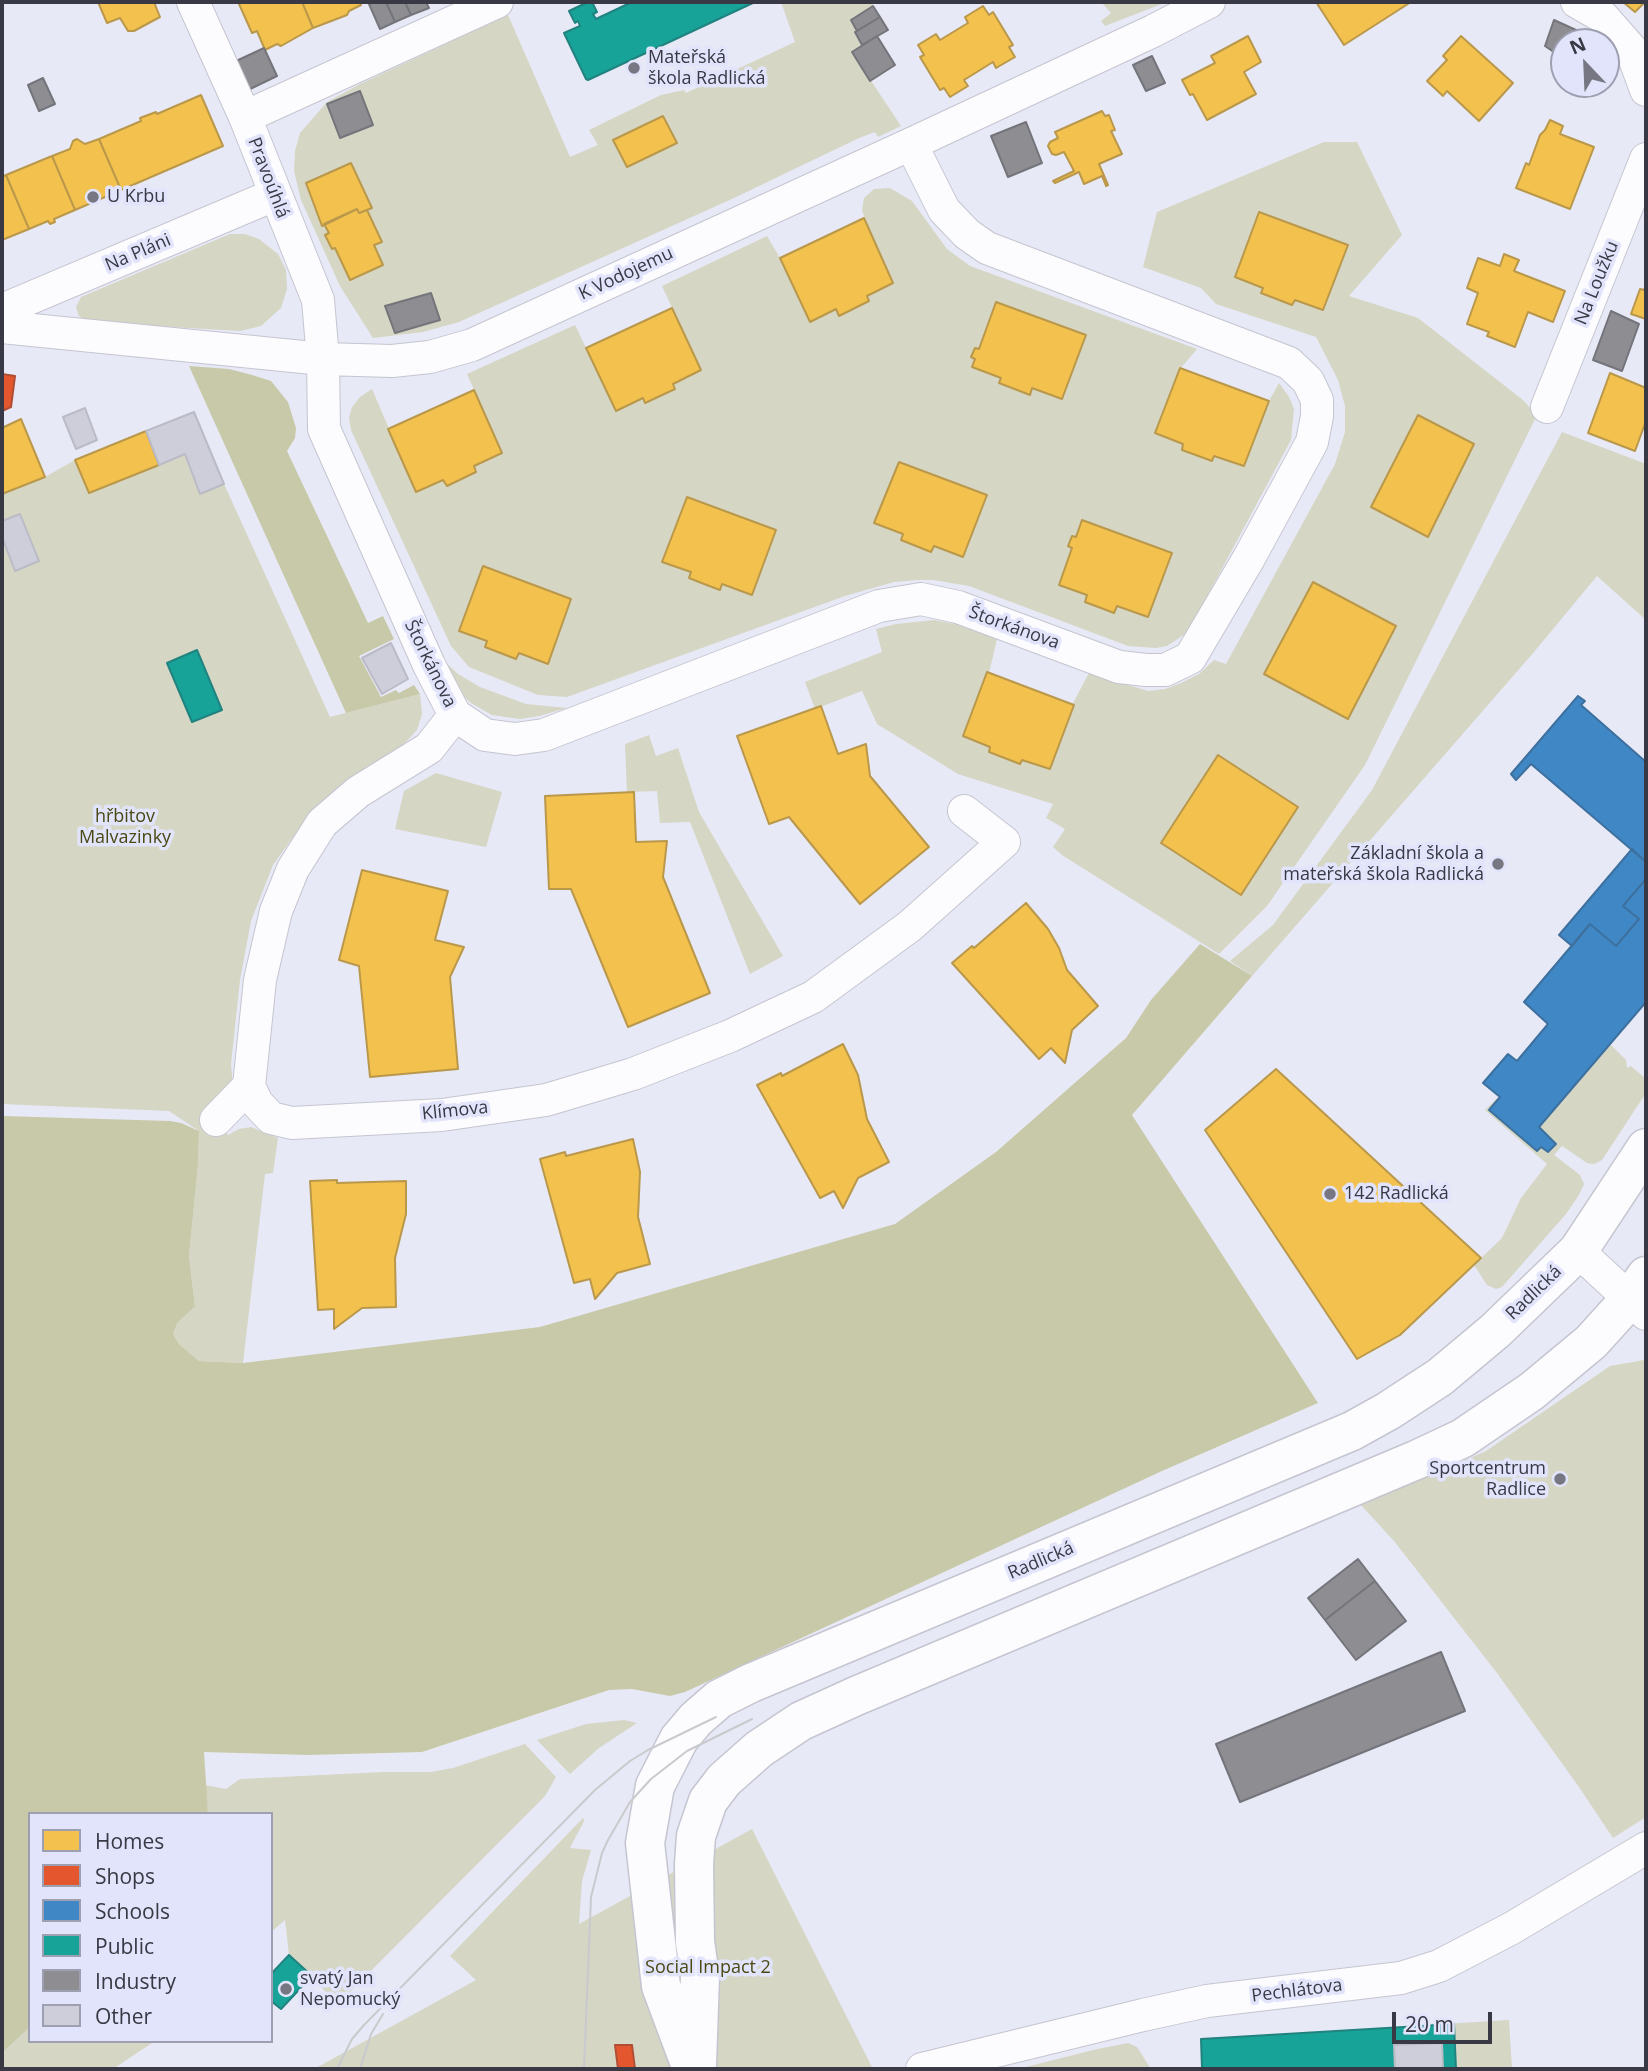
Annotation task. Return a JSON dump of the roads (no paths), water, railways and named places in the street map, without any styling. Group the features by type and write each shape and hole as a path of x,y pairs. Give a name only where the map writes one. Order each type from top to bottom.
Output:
{"main road":[{"name":"Radlická","path":"695,2069 661,1986 645,1843 650,1805 663,1769 681,1736 708,1707 751,1684 1352,1431 1388,1411 1440,1377 1496,1331 1578,1251 1646,1149"},
{"name":"Radlická","path":"695,2069 700,1976 695,1942 696,1836 708,1801 724,1780 759,1749 801,1721 856,1696 1463,1438 1532,1391 1641,1296"}],"street":[{"name":"Pravoúhlá","path":"193,2 245,117 318,300 323,359"},
{"path":"245,117 497,2"},
{"name":"K Vodojemu","path":"2,327 323,359 392,361 430,356 471,345 911,144 1209,2"},
{"path":"1577,2 1603,17 1631,49 1646,90"},
{"name":"Štorkánova","path":"323,359 324,429 383,567 455,715 485,735 515,739 573,725 879,606 920,599 958,607 1119,667 1166,670 1190,658 1250,558 1312,442 1317,400 1308,381 1290,363 987,248 967,234 944,210 911,144"},
{"name":"Na Loužku","path":"1547,407 1646,159"},
{"name":"Na Pláni","path":"2,310 274,195"},
{"path":"216,1120 249,1086 260,980 276,911 293,869 322,823 358,792 429,748 455,715"},
{"name":"Klímova","path":"249,1086 257,1103 271,1118 292,1123 442,1115 546,1100 633,1074 730,1036 813,997 910,926 1004,842 964,811"},
{"path":"1578,1251 1641,1296"},
{"name":"Pechlátova","path":"922,2069 1183,2006 1401,1978 1439,1966 1512,1928 1646,1848"}],"tram line":[{"path":"337,2069 352,2039 364,2025 595,1790 648,1750 716,1717"},
{"path":"584,2069 591,1897 608,1840 630,1802 651,1779 687,1751 752,1719"},
{"path":"360,2069 371,2034 383,2014"}],"place":[{"name":"Mateřská škola Radlická","path":"634,68"},
{"name":"U Krbu","path":"93,197"},
{"name":"Základní škola a mateřská škola Radlická","path":"1498,864"},
{"name":"142 Radlická","path":"1330,1194"},
{"name":"Sportcentrum Radlice","path":"1560,1479"},
{"name":"svatý Jan Nepomucký","path":"286,1989"}],"park label":[{"name":"hřbitov Malvazinky","path":"125,827"},
{"name":"Social Impact 2","path":"708,1968"}]}
